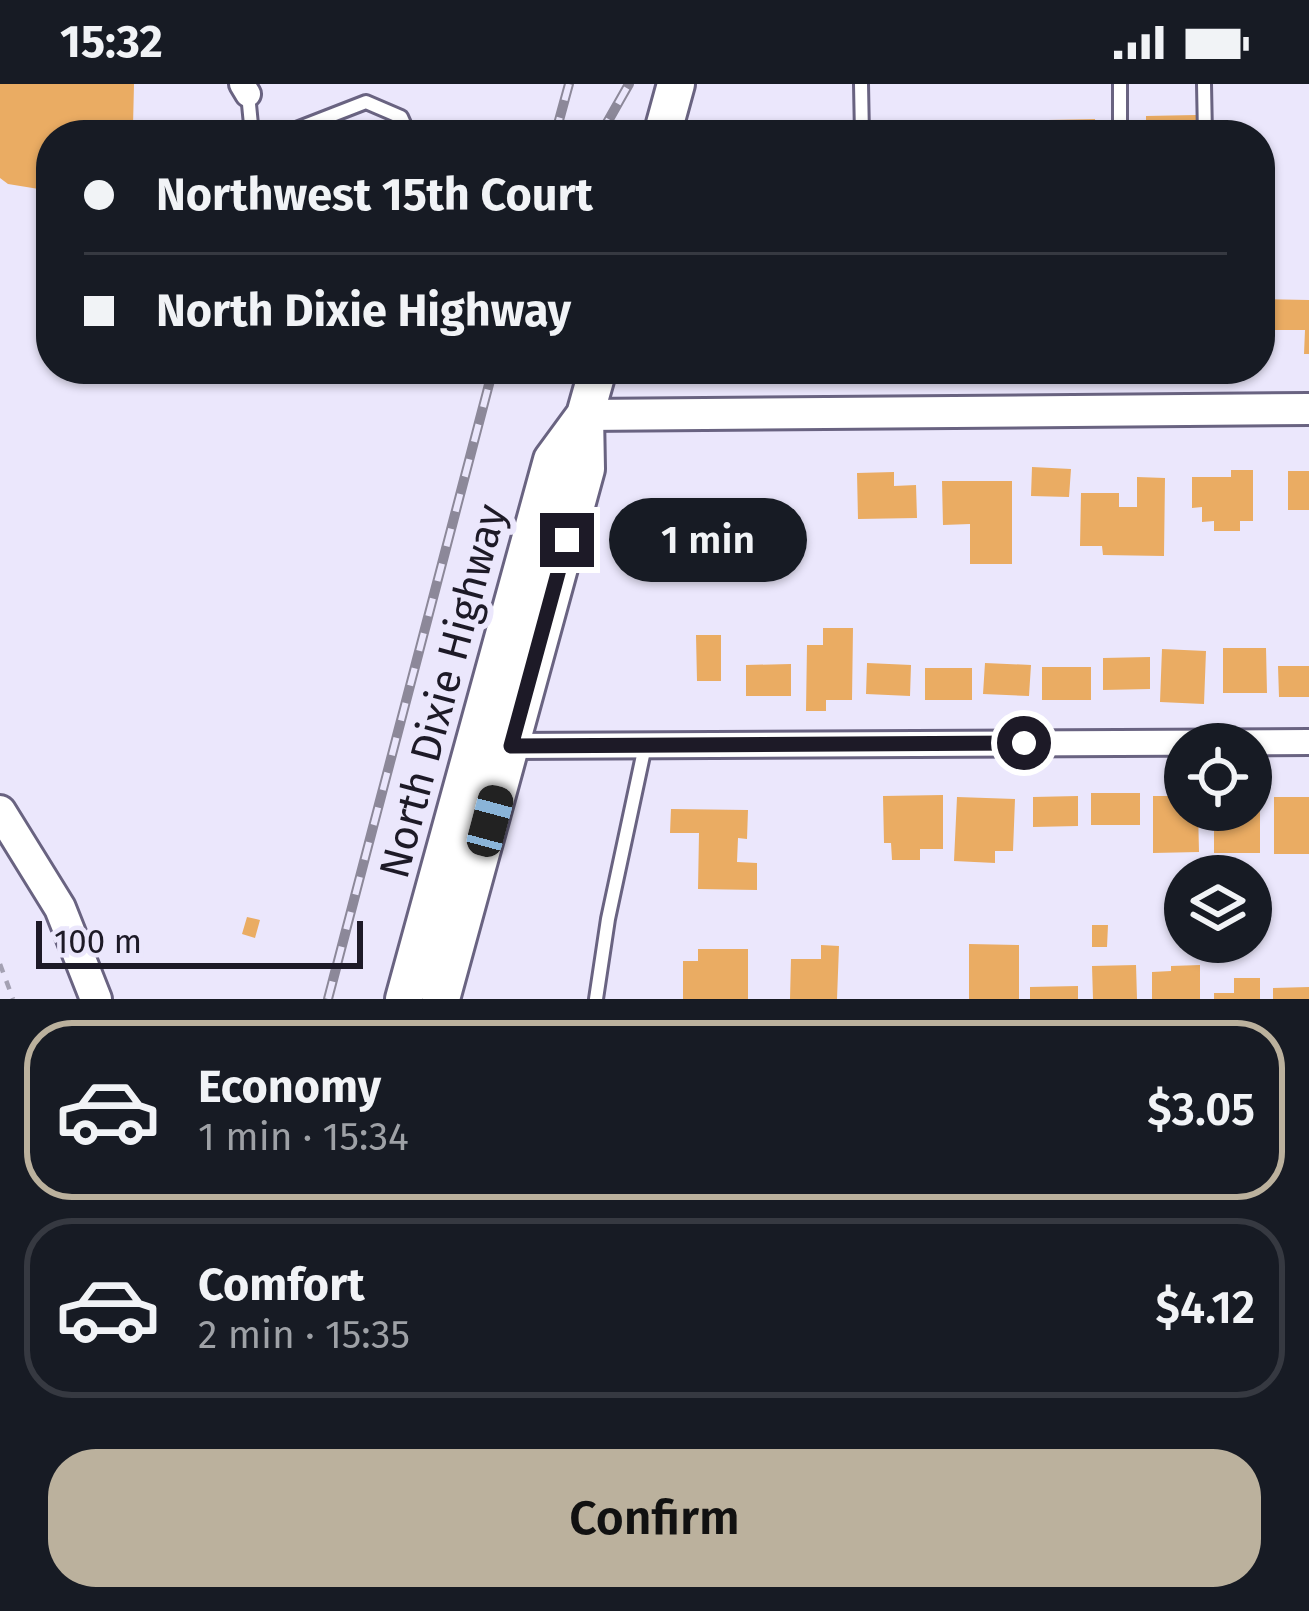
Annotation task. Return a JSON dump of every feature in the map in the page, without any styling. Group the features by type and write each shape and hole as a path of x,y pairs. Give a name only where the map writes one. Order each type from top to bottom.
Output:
{"main road":[{"path":"666,120 676,84"},
{"name":"North Dixie Highway","path":"441,999 586,469 585,415 594,384"},
{"name":"North Dixie Highway","path":"404,999 552,460 585,415"}],"street":[{"path":"585,415 1309,409"},
{"path":"511,746 1309,742"},
{"path":"0,811 60,908 96,999"}],"lane":[{"path":"861,84 862,120"},
{"path":"1120,84 1120,120"},
{"path":"1204,84 1205,120"},
{"path":"245,89 250,120"},
{"path":"320,120 366,102 402,120"},
{"path":"596,999 645,745"}],"path":[{"path":"0,964 13,999"}],"building":[{"path":"0,84 134,84 133,120 36,120 36,189 0,178"},
{"path":"1196,115 1196,120 1146,120 1146,116"},
{"path":"1275,299 1309,300 1309,354 1304,354 1305,330 1275,330"},
{"path":"1032,467 1071,469 1069,497 1031,496"},
{"path":"1231,470 1253,470 1253,521 1240,521 1240,531 1214,531 1214,521 1202,522 1202,507 1192,508 1192,477 1231,477"},
{"path":"1288,471 1309,471 1309,510 1288,510"},
{"path":"894,472 894,486 916,485 917,518 858,519 857,473"},
{"path":"1137,477 1165,478 1164,556 1103,555 1102,546 1080,546 1081,493 1119,493 1119,507 1137,507"},
{"path":"942,481 1012,481 1012,564 970,564 970,524 943,525"},
{"path":"823,628 853,628 852,700 826,700 826,711 806,711 807,645 823,645"},
{"path":"696,635 721,635 721,681 697,681"},
{"path":"1223,648 1266,648 1267,693 1223,693"},
{"path":"1162,649 1206,651 1204,704 1160,702"},
{"path":"1150,657 1150,689 1103,690 1103,658"},
{"path":"867,663 911,665 910,696 866,694"},
{"path":"985,663 1031,665 1029,696 983,694"},
{"path":"791,664 791,696 746,696 746,665"},
{"path":"1278,666 1309,666 1309,697 1279,697"},
{"path":"1042,667 1091,667 1091,700 1042,700"},
{"path":"925,668 972,668 972,700 925,700"},
{"path":"1091,793 1140,793 1140,825 1091,825"},
{"path":"943,795 943,849 920,849 920,860 892,860 891,843 884,843 883,796"},
{"path":"1078,796 1078,826 1033,827 1033,797"},
{"path":"1153,796 1164,796 1164,831 1198,831 1199,852 1153,853"},
{"path":"957,797 1015,799 1013,851 995,851 995,863 954,861"},
{"path":"1274,797 1309,797 1309,854 1274,854"},
{"path":"671,809 748,810 747,839 738,838 737,862 757,863 757,890 698,889 699,833 670,833"},
{"path":"1214,831 1260,831 1260,853 1214,853"},
{"path":"247,917 260,920 255,938 242,934"},
{"path":"1092,925 1108,925 1107,947 1092,947"},
{"path":"969,944 1019,945 1019,999 969,999"},
{"path":"821,945 839,946 837,999 790,999 791,959 821,959"},
{"path":"698,949 748,949 748,999 683,999 683,961 698,961"},
{"path":"1136,965 1137,999 1093,999 1092,966"},
{"path":"1200,965 1200,999 1152,999 1152,972"},
{"path":"1234,978 1260,978 1260,999 1214,999 1214,993 1234,993"},
{"path":"1078,986 1078,999 1030,999 1030,987"},
{"path":"1309,987 1309,999 1273,999 1273,988"}],"railway":[{"path":"559,120 569,84"},
{"path":"609,120 629,84"},
{"path":"328,999 489,384"}],"route":[{"path":"567,540 511,746 1024,743"}]}
